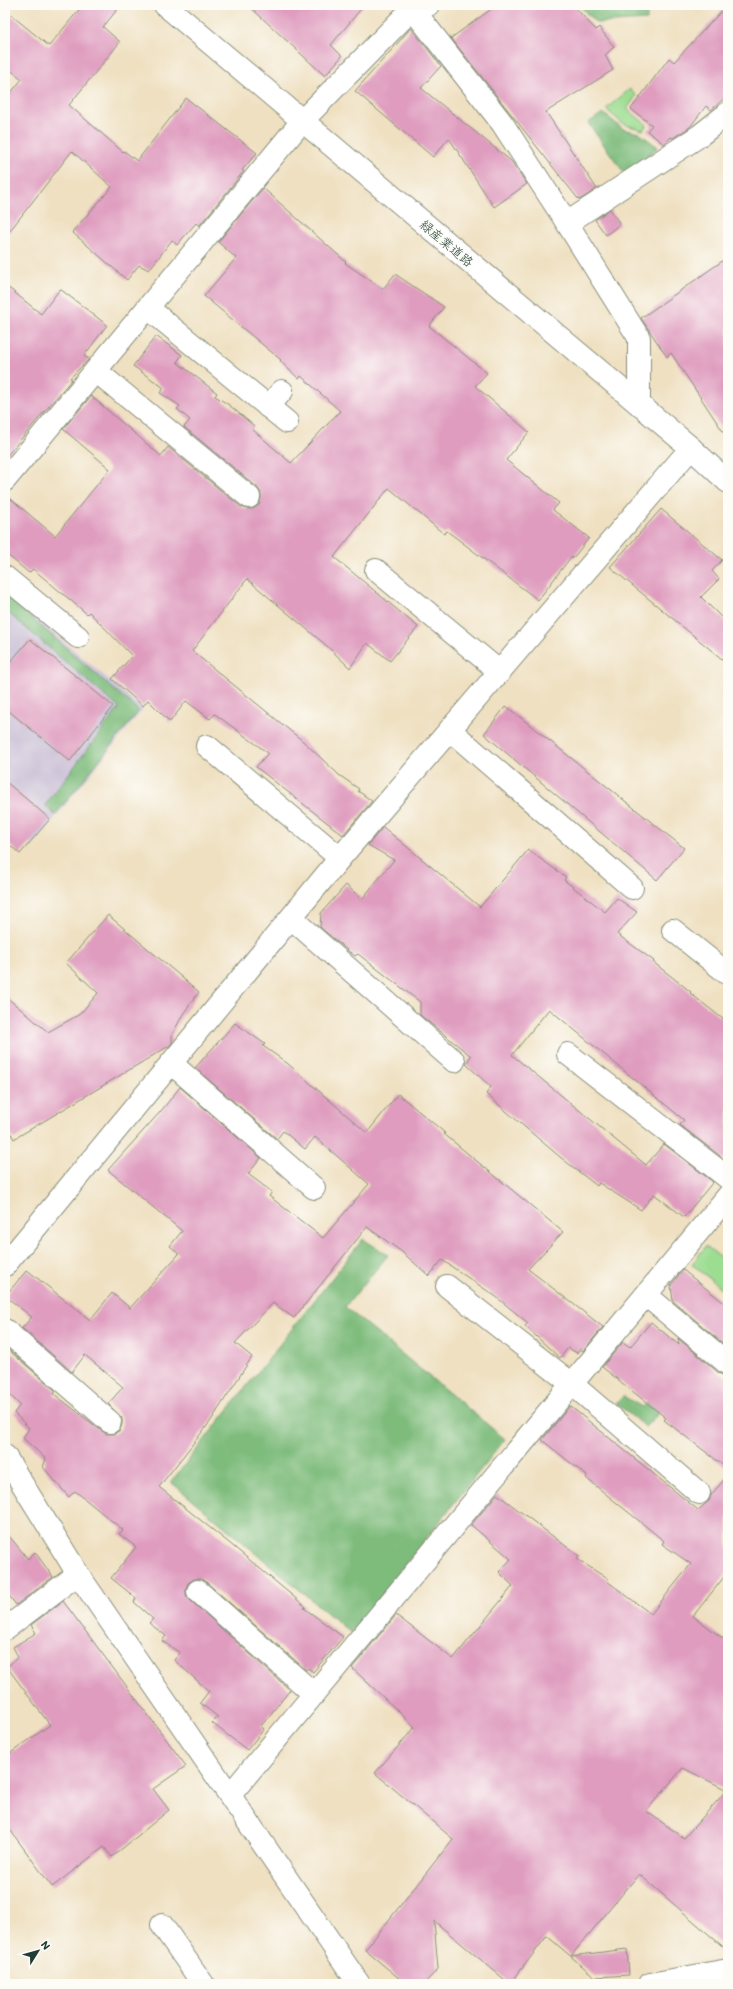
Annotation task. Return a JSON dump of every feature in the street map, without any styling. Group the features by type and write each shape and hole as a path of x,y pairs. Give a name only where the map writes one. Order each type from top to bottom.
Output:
{"street":[{"name":"緑産業道路","path":"165,5 691,448 728,482"},
{"path":"6,476 96,371 303,120 405,16 422,8 502,123 639,338 639,404"},
{"path":"567,223 699,136 728,113"},
{"path":"148,308 287,422"},
{"path":"96,371 249,497"},
{"path":"268,407 282,391"},
{"path":"5,1265 340,858 691,448"},
{"path":"376,570 500,672"},
{"path":"5,577 78,637"},
{"path":"450,730 632,888"},
{"path":"207,746 340,858"},
{"path":"291,918 454,1061"},
{"path":"673,930 728,974"},
{"path":"568,1054 728,1178"},
{"path":"171,1063 314,1188"},
{"path":"230,1795 728,1196"},
{"path":"447,1286 572,1384 699,1493"},
{"path":"646,1295 728,1364"},
{"path":"5,1330 110,1422"},
{"path":"5,1456 78,1574 230,1795 357,1984"},
{"path":"5,1629 78,1574"},
{"path":"198,1591 314,1694"},
{"path":"162,1925 203,1984"},
{"path":"650,1984 728,1970"}],"shaded area":[{"path":"5,591 143,709 33,845 5,822"}],"green space":[{"path":"579,5 647,5 647,20 596,23"},
{"path":"630,89 636,96 627,109 647,125 643,130 623,124 606,109"},
{"path":"603,113 623,129 639,133 658,147 625,174 588,123"},
{"path":"5,595 139,711 55,815 45,805 119,708 5,610"},
{"path":"363,1239 388,1255 345,1307 505,1439 351,1633 171,1482"},
{"path":"706,1246 726,1262 727,1293 692,1264"},
{"path":"623,1396 642,1407 649,1402 660,1412 645,1427 616,1403"}],"building":[{"path":"83,5 121,5 103,27 120,42 69,105 123,152 124,151 137,161 186,98 257,153 199,226 196,223 177,245 172,240 149,270 139,265 127,280 72,232 112,187 72,151 5,237 5,100 22,79 5,66 5,10 49,46"},
{"path":"248,5 364,5 331,45 342,56 325,76"},
{"path":"497,5 573,5 596,30 599,27 614,47 605,55 613,70 546,112 597,189 579,200 451,38"},
{"path":"727,5 728,95 711,110 706,106 690,127 673,138 671,137 664,144 647,131 652,125 631,109 669,58 674,62"},
{"path":"411,28 441,66 421,88 511,161 527,184 494,207 449,138 433,157 355,91"},
{"path":"263,188 346,262 345,263 383,289 395,274 444,307 429,326 487,373 475,386 529,432 506,460 559,503 553,510 589,538 573,558 571,557 538,600 447,531 444,534 389,488 334,557 418,627 390,661 367,643 350,668 327,646 247,579 192,651 304,742 339,775 359,789 358,791 372,801 343,835 256,767 268,753 215,714 210,719 186,701 170,722 148,700 143,706 112,679 132,656 89,612 87,614 33,569 29,573 5,553 5,494 55,536 110,469 63,429 91,396 161,456 168,447 241,507 253,509 259,505 261,493 257,487 184,427 190,420 177,409 180,406 160,393 164,388 133,366 156,336 182,355 177,362 217,393 215,396 229,405 254,426 252,429 291,463 340,411 301,376 299,379 280,361 281,360 204,296 236,258 218,242"},
{"path":"610,209 620,224 606,235 595,220"},
{"path":"728,257 728,439 671,353 667,357 641,318"},
{"path":"5,285 41,314 60,289 107,325 84,356 89,359 70,378 72,379 5,458"},
{"path":"661,509 722,560 712,571 719,579 701,597 728,624 728,664 610,567"},
{"path":"30,639 113,706 70,761 5,708 5,668"},
{"path":"506,706 684,848 657,880 484,734"},
{"path":"5,781 50,819 20,854 5,841"},
{"path":"383,827 480,907 528,850 566,877 564,880 605,912 617,898 637,912 617,934 654,961 653,962 728,1023 728,1162 680,1125 684,1120 549,1009 512,1055 646,1165 664,1144 713,1182 684,1217 654,1194 641,1210 599,1183 597,1186 560,1157 486,1094 491,1087 466,1064 471,1056 420,1015 420,1002 358,954 355,956 347,950 320,927 321,913 346,885 362,899 394,860 368,845"},
{"path":"108,915 199,992 183,1014 172,1035 172,1043 169,1046 14,1139 5,1123 5,996 48,1032 80,1014 98,993 66,963"},
{"path":"235,1023 265,1044 263,1046 287,1063 367,1133 398,1094 563,1232 528,1269 603,1327 583,1351 580,1349 577,1353 568,1348 560,1358 525,1326 528,1323 495,1296 442,1260 429,1276 402,1252 367,1227 294,1318 273,1303 235,1343 252,1357 210,1422 159,1487 306,1607 304,1608 343,1637 313,1672 308,1668 306,1670 206,1582 201,1579 194,1579 188,1583 186,1595 190,1600 290,1690 261,1726 264,1729 247,1750 212,1723 218,1717 200,1703 209,1691 174,1660 180,1653 162,1641 166,1636 149,1623 153,1619 134,1602 136,1598 111,1578 136,1547 119,1534 123,1530 75,1491 69,1497 43,1467 46,1459 23,1438 29,1428 14,1413 20,1405 5,1390 5,1347 56,1391 54,1394 102,1431 107,1434 114,1434 120,1430 122,1418 108,1404 123,1387 85,1355 72,1372 22,1328 32,1317 5,1296 27,1270 90,1320 112,1293 130,1308 179,1254 170,1246 182,1231 108,1170 161,1111 180,1087 261,1158 248,1174 272,1192 269,1196 323,1238 369,1184 315,1137 305,1149 283,1131 277,1139 195,1068"},
{"path":"683,1270 728,1306 728,1348 673,1301 671,1285"},
{"path":"651,1322 679,1345 678,1338 720,1374 728,1376 728,1469 664,1420 666,1418 602,1367 623,1342 630,1347"},
{"path":"570,1406 698,1510 709,1501 711,1495 728,1475 728,1572 693,1616 728,1642 728,1951 639,1874 571,1956 627,1949 629,1975 595,1977 547,1936 510,1984 434,1921 438,1969 424,1984 406,1984 365,1950 453,1839 375,1773 415,1727 352,1668 396,1615 453,1659 513,1586 499,1572 511,1559 471,1525 497,1494 579,1556 577,1559 608,1579 607,1581 651,1614 691,1564 662,1544 664,1541 586,1478 587,1476 542,1440","holes":["683,1768 727,1790 684,1838 646,1811"]},
{"path":"5,1531 28,1559 35,1552 53,1577 16,1605 5,1590"},
{"path":"63,1601 186,1766 153,1789 169,1810 112,1857 104,1847 52,1887 5,1823 5,1757 50,1725 7,1667 18,1657 13,1647 36,1633 31,1625"}]}
